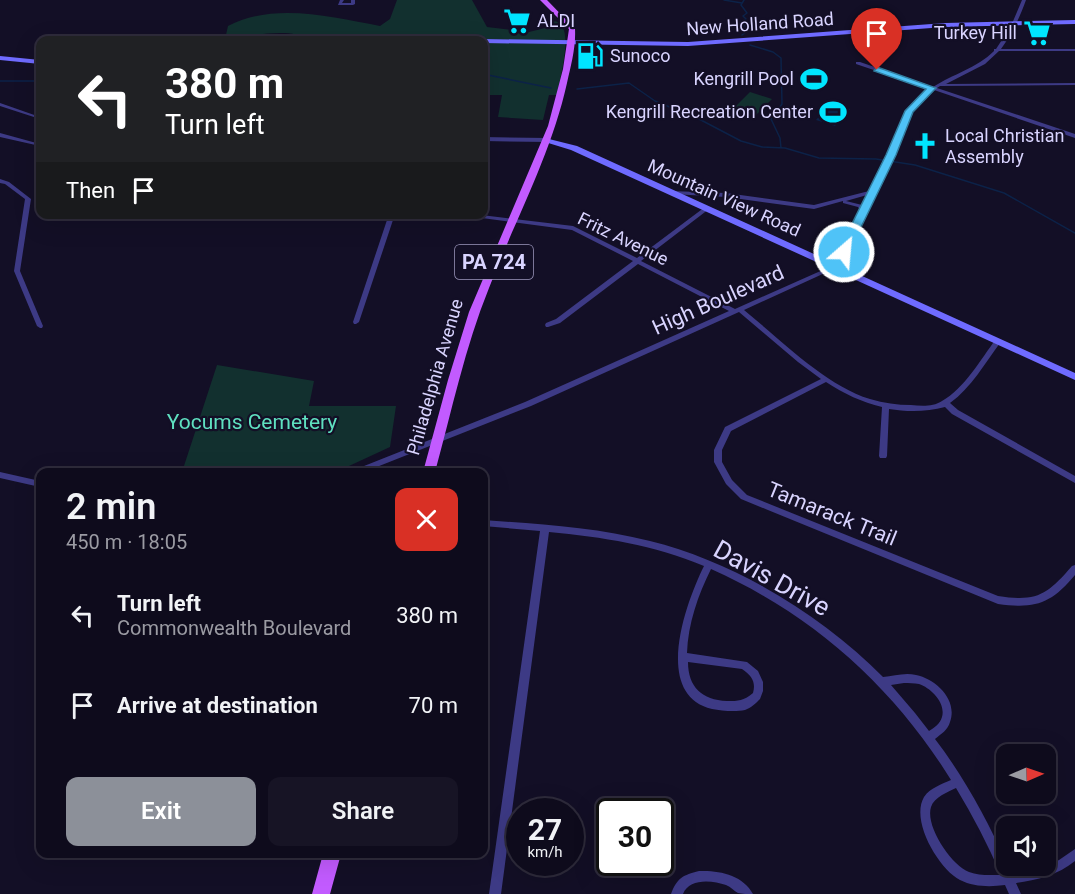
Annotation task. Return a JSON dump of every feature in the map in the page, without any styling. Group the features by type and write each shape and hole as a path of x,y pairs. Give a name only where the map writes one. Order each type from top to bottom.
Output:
{"main road":[{"path":"543,0 572,29 573,44"},
{"name":"New Holland Road","path":"488,41 699,44 934,25 1075,22"},
{"name":"Philadelphia Avenue","path":"430,468 471,323 510,221 548,140 556,117 573,44"},
{"path":"0,58 36,62"},
{"name":"Mountain View Road","path":"548,140 574,148 672,192 1075,377"},
{"path":"321,894 331,858"}],"street":[{"path":"342,0 339,4 345,6 353,4 353,0"},
{"path":"836,266 865,211 909,111 934,87 985,62 1015,22 1024,0"},
{"path":"996,50 1075,50"},
{"path":"858,63 1075,136"},
{"path":"956,76 982,85"},
{"path":"934,87 1075,84"},
{"path":"0,104 36,117"},
{"path":"0,135 36,145"},
{"name":"Mountain View Road","path":"488,140 548,140"},
{"path":"0,181 7,183 28,200 17,271 40,326"},
{"path":"672,192 726,195 807,207 873,192"},
{"path":"841,201 856,204 865,211"},
{"path":"548,325 558,321 707,208"},
{"name":"Fritz Avenue","path":"488,218 573,228 738,311 825,380 861,400 885,408 916,408 945,403"},
{"path":"356,322 390,219"},
{"name":"High Boulevard","path":"367,468 438,441 836,266"},
{"path":"998,341 956,394 945,403 956,412 1075,480"},
{"name":"Tamarack Trail","path":"825,380 728,429 718,450 718,462 729,482 744,497 998,600 1026,603 1042,600 1060,588 1075,569"},
{"path":"884,456 885,408"},
{"path":"0,475 36,483"},
{"name":"Davis Drive","path":"488,523 602,534 643,542 709,564 794,608 827,632 883,682 929,738 981,819 1015,894"},
{"path":"495,894 545,528"},
{"path":"683,657 744,665 753,671 758,680 757,696 745,705 710,703 700,699 685,679 683,657 691,606 697,585 709,564"},
{"path":"883,682 916,679 934,689 945,705 947,716 945,724 929,738"},
{"path":"959,782 935,794 926,805 927,822 934,842 948,866 964,877 985,882 1055,870 1075,854"},
{"path":"677,894 677,888 685,880 694,877 730,880 747,894"}],"green space":[{"path":"397,0 472,0 487,27 529,32 549,27 547,22 557,22 563,27 565,49 557,95 549,95 543,120 498,117 502,95 488,95 488,36 300,36 291,33 226,35 228,26 246,19 284,13 323,16 380,26 390,19"},
{"path":"750,92 772,99 755,116 732,110"},
{"name":"Yocums Cemetery","path":"217,365 314,381 309,406 396,406 390,447 345,468 183,468"}],"water":[{"path":"831,103 850,109 835,126 816,120"}],"waterway":[{"path":"724,0 742,3"},
{"path":"742,35 749,30 741,22 746,19 743,16 747,13 741,5 744,0"},
{"path":"750,45 773,52 781,58 782,104 771,119 780,138 781,148"},
{"path":"488,75 551,88"},
{"path":"0,81 36,81"},
{"path":"577,89 629,83 655,101 699,119 741,141 762,147 781,148"},
{"path":"781,148 819,158 876,159 915,165 1004,193 1075,233"}],"place":[{"name":"ALDI","path":"517,21"},
{"name":"Turkey Hill","path":"1037,33"},
{"name":"Sunoco","path":"590,56"},
{"name":"Kengrill Pool","path":"814,79"},
{"name":"Kengrill Recreation Center","path":"833,112"},
{"name":"Local Christian Assembly","path":"925,146"}],"route":[{"path":"844,252 891,155 909,111 916,101 932,88 877,70"}]}
